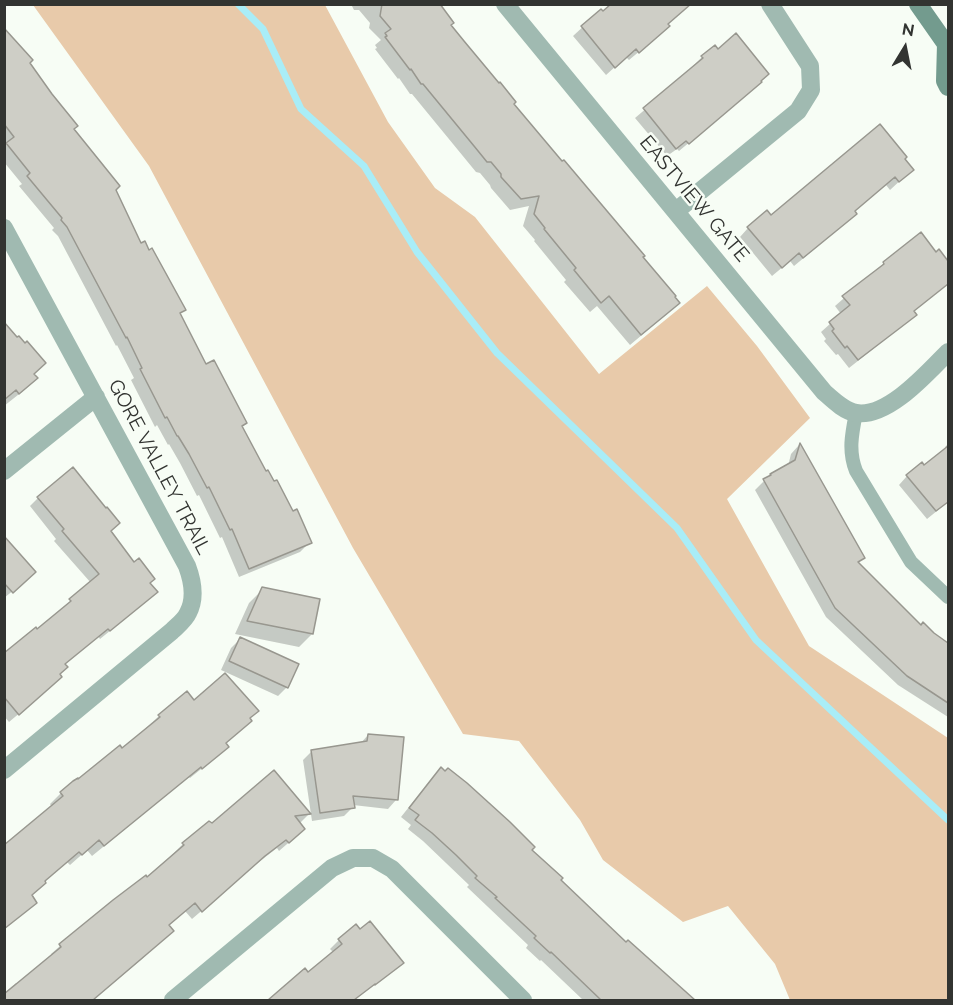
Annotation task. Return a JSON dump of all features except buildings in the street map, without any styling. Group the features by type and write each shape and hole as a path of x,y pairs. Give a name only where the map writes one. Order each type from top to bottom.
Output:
{"main road":[{"path":"918,4 947,45 945,81 948,87"}],"street":[{"path":"676,211 798,111 811,90 810,66 770,4"},
{"name":"EASTVIEW GATE","path":"513,7 824,392 844,408 856,412"},
{"name":"GORE VALLEY TRAIL","path":"4,228 187,566 192,580 194,598 188,615 172,631 4,770"},
{"path":"856,412 871,412 888,405 909,391 948,352"},
{"path":"4,471 96,397"},
{"path":"173,1000 332,868 352,858 373,858 392,869 523,1000"}],"lane":[{"path":"856,412 850,449 856,471 910,562 948,597"}],"shaded area":[{"path":"33,5 325,5 388,122 435,188 475,217 599,374 707,286 757,346 810,418 727,499 809,646 948,738 948,1000 790,1000 775,964 728,906 683,922 603,860 580,820 519,741 463,734 353,548 149,166"}],"waterway":[{"path":"238,4 263,29 301,109 364,166 417,252 497,353 677,528 756,640 948,820"}]}
